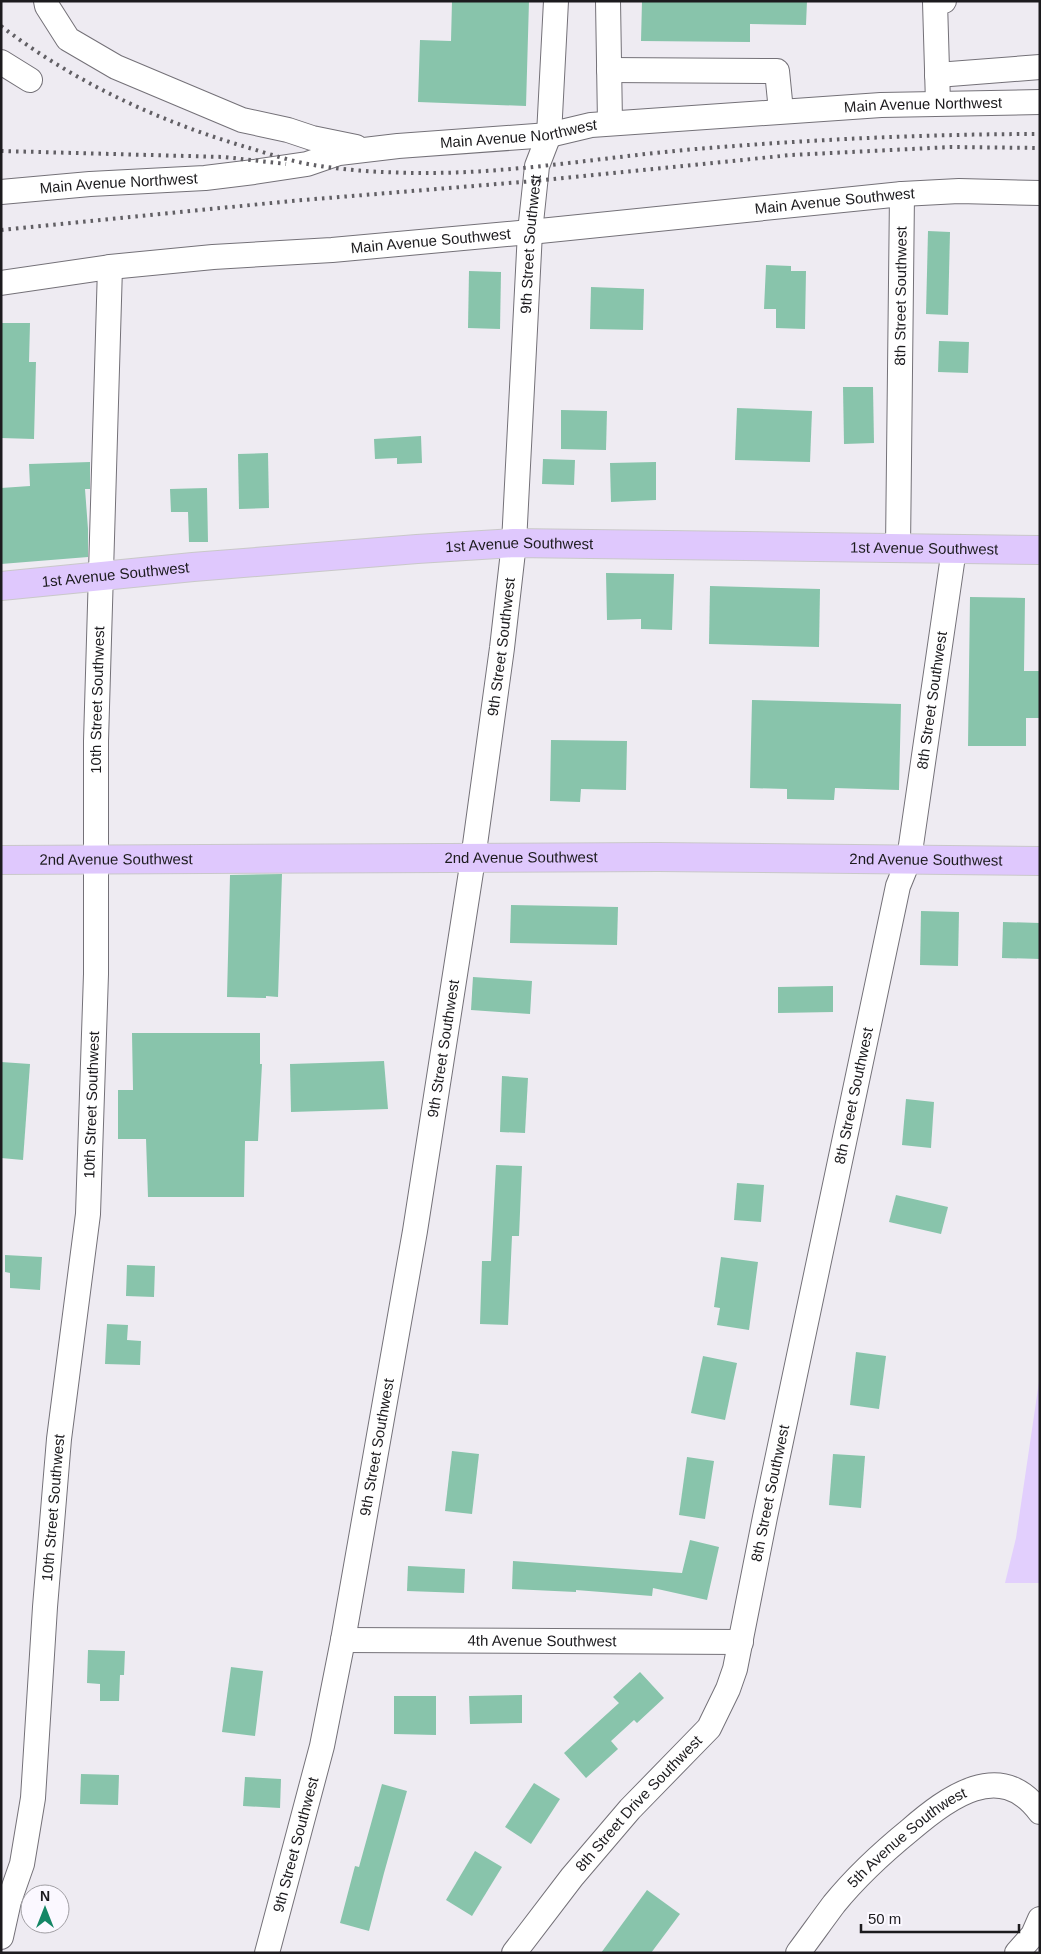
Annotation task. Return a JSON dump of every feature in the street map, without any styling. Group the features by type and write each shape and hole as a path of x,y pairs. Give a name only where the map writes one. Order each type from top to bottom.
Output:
{"main road":[{"name":"1st Avenue Southwest","path":"1,586 417,549 514,543 1040,550"},
{"name":"2nd Avenue Southwest","path":"1,860 96,858 473,859 658,857 1040,861"}],"street":[{"path":"46,1 47,6 68,39 116,67 242,120 368,150"},
{"name":"9th Street Southwest","path":"267,1953 322,1746 343,1640 415,1231 473,859 502,648 514,543 530,232 537,166 549,135 556,1"},
{"path":"608,1 610,123"},
{"path":"938,104 935,2 944,1"},
{"path":"1,62 30,80"},
{"path":"937,75 1040,67"},
{"path":"609,70 777,71 781,112"},
{"name":"Main Avenue Northwest","path":"1,192 90,184 205,178 307,164 339,153 549,135 591,125 610,123 881,104 1040,102"},
{"name":"Main Avenue Southwest","path":"1,283 110,268 213,257 332,250 530,232 902,194 959,191 1040,193"},
{"name":"8th Street Southwest","path":"898,548 902,194"},
{"name":"10th Street Southwest","path":"1,1937 9,1902 24,1855 34,1798 45,1606 59,1439 88,1214 96,984 96,741 110,268"},
{"name":"8th Street Southwest","path":"741,1642 767,1508 898,886 909,859 954,549"},
{"name":"4th Avenue Southwest","path":"343,1640 741,1642"},
{"name":"8th Street Drive Southwest","path":"514,1953 572,1877 630,1809 709,1728 728,1689 741,1642"},
{"name":"5th Avenue Southwest","path":"798,1953 835,1903 880,1855 934,1809 954,1796 975,1788 1007,1787 1034,1804 1040,1812"},
{"path":"1017,1953 1033,1935 1040,1919"}],"shaded area":[{"path":"1040,1375 1040,1583 1005,1583 1016,1538"}],"building":[{"path":"452,1 529,1 526,106 418,102 420,40 451,41"},
{"path":"642,1 807,1 806,25 750,24 750,42 641,41"},
{"path":"928,231 950,232 948,315 926,314"},
{"path":"766,265 791,266 791,271 806,271 805,329 776,328 776,309 764,309"},
{"path":"469,271 501,272 500,329 468,328"},
{"path":"591,287 644,289 643,330 590,329"},
{"path":"1,323 30,323 29,362 36,362 34,439 1,438"},
{"path":"939,341 969,342 968,373 938,372"},
{"path":"843,387 873,387 874,443 844,444"},
{"path":"737,408 812,411 810,462 735,460"},
{"path":"561,410 607,411 606,450 561,449"},
{"path":"421,436 422,463 397,464 397,458 375,459 374,439"},
{"path":"268,453 269,508 239,509 238,454"},
{"path":"543,459 575,460 574,485 542,484"},
{"path":"90,462 90,489 85,489 88,557 1,564 1,488 30,486 29,464"},
{"path":"656,462 656,500 611,502 610,463"},
{"path":"207,488 208,542 189,542 188,512 171,512 170,489"},
{"path":"606,573 674,574 672,630 641,629 641,619 607,620"},
{"path":"710,586 820,589 819,647 709,644"},
{"path":"970,597 1025,598 1024,671 1040,671 1040,718 1026,718 1026,746 968,746"},
{"path":"752,700 901,704 899,790 835,788 834,800 787,799 787,789 750,788"},
{"path":"551,740 627,741 626,790 581,789 580,802 550,801"},
{"path":"282,874 278,997 227,997 230,875"},
{"path":"511,905 618,907 617,945 510,943"},
{"path":"921,911 959,912 958,966 920,965"},
{"path":"1003,922 1040,923 1040,959 1002,958"},
{"path":"473,977 532,981 530,1014 471,1010"},
{"path":"833,986 833,1012 778,1013 778,987"},
{"path":"132,1033 260,1033 260,1064 262,1064 258,1141 245,1141 244,1197 148,1197 146,1139 118,1139 118,1090 133,1090"},
{"path":"384,1061 388,1109 291,1112 290,1064"},
{"path":"1,1062 30,1064 23,1160 1,1158"},
{"path":"502,1076 528,1078 525,1133 500,1132"},
{"path":"906,1099 934,1102 931,1148 902,1145"},
{"path":"496,1165 522,1166 519,1236 512,1236 508,1325 480,1324 482,1261 491,1261"},
{"path":"737,1183 764,1185 761,1222 734,1220"},
{"path":"896,1195 948,1207 941,1234 889,1222"},
{"path":"5,1255 42,1257 40,1290 10,1288 10,1273 5,1272"},
{"path":"721,1257 758,1262 749,1330 717,1325 720,1308 714,1307"},
{"path":"127,1265 155,1266 154,1297 126,1296"},
{"path":"107,1324 128,1325 127,1340 141,1341 140,1365 105,1364"},
{"path":"856,1352 886,1356 879,1409 850,1405"},
{"path":"703,1356 737,1363 725,1420 691,1413"},
{"path":"452,1451 479,1454 472,1514 445,1511"},
{"path":"833,1454 865,1456 861,1508 829,1505"},
{"path":"687,1457 714,1461 705,1519 679,1515"},
{"path":"690,1540 719,1547 707,1600 653,1588 652,1596 576,1590 576,1592 512,1589 513,1561 682,1573"},
{"path":"408,1566 465,1569 464,1593 407,1591"},
{"path":"88,1650 125,1651 124,1675 120,1675 119,1701 100,1701 100,1684 87,1683"},
{"path":"231,1667 263,1671 255,1736 222,1732"},
{"path":"640,1672 664,1698 637,1723 634,1720 611,1741 618,1749 586,1778 564,1753 619,1703 613,1697"},
{"path":"522,1695 522,1723 470,1724 469,1696"},
{"path":"394,1696 436,1696 436,1735 394,1734"},
{"path":"81,1774 119,1775 118,1805 80,1804"},
{"path":"245,1777 281,1779 280,1808 243,1806"},
{"path":"534,1783 560,1799 531,1844 505,1827"},
{"path":"382,1784 407,1791 369,1931 340,1923 355,1866 359,1867"},
{"path":"475,1851 502,1867 472,1916 446,1900"},
{"path":"647,1890 680,1914 651,1953 601,1953"}],"railway":[{"path":"1,26 58,65 87,82 149,112 213,137 277,156 308,164 353,170 397,173 491,171 684,150 773,143 906,136 1040,134"},
{"path":"1,230 291,201 534,181 791,155 951,147 1040,148"},
{"path":"1,151 224,157 286,164"}]}
